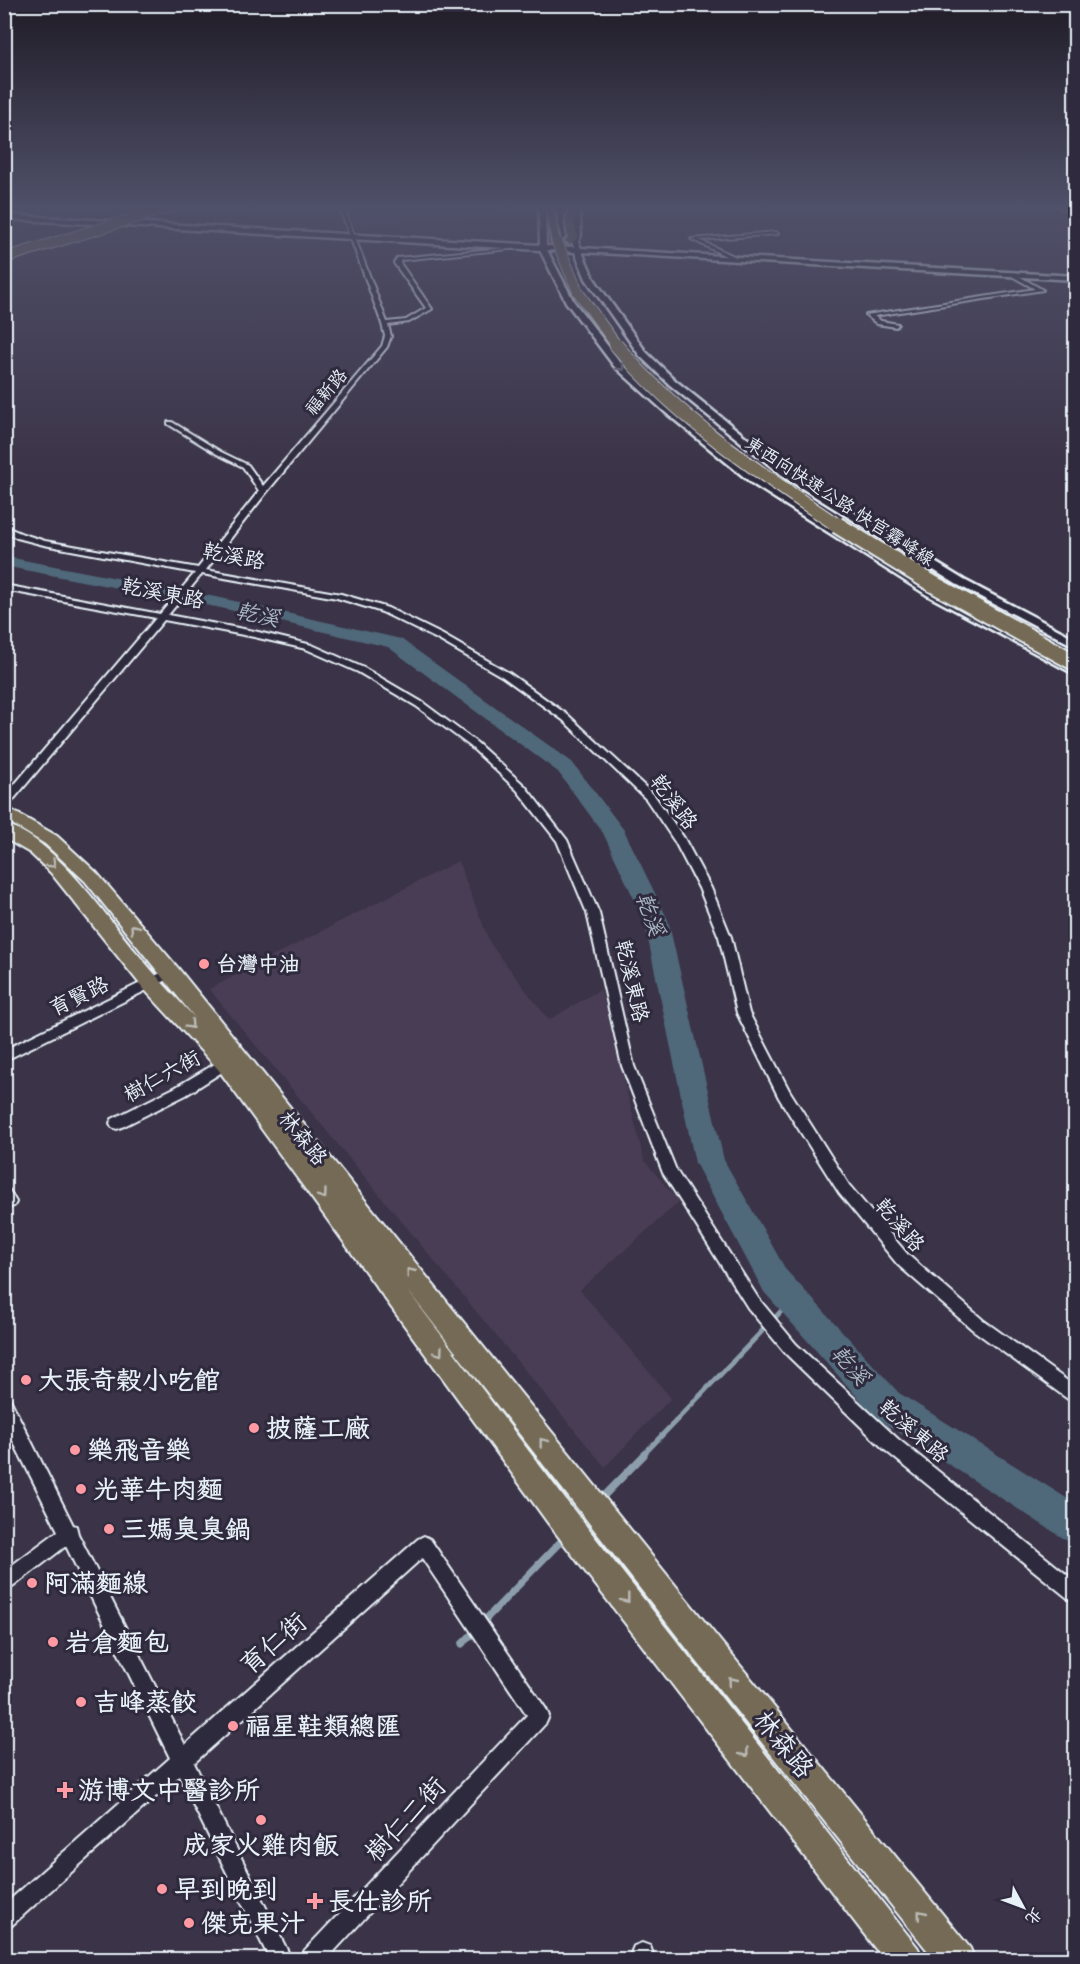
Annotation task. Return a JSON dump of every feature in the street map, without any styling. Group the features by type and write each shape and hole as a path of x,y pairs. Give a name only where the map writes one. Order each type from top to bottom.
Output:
{"highway":[{"name":"東西向快速公路 快官霧峰線","path":"581,298 611,339 654,385 768,479 863,542 1076,663"},
{"name":"東西向快速公路 快官霧峰線","path":"595,298 613,325 648,367 706,419 788,481 867,533 974,596 1076,651"}],"main road":[{"name":"林森路","path":"4,811 51,840 91,877 161,978 558,1513 906,1959"},
{"name":"林森路","path":"4,830 36,849 161,978 612,1528 958,1959"}],"street":[{"name":"福新路","path":"164,615 263,491 380,355 388,336 376,298"},
{"path":"385,324 407,321 429,309 421,298"},
{"path":"568,298 617,364 668,410 757,483 931,593 1076,671"},
{"path":"603,298 643,354 672,383 790,477 960,582 1076,644"},
{"path":"896,325 879,323 869,315 988,298"},
{"path":"170,423 219,453 246,466 263,491"},
{"name":"乾溪路","path":"4,528 20,536 44,543 338,596 385,610 440,637 506,675 566,718 650,797 680,841 700,879 725,937 743,1013 784,1094 844,1189 903,1260 978,1324 1076,1397"},
{"name":"乾溪東路","path":"4,587 164,615 309,647 361,670 419,704 464,737 521,788 562,840 593,913 628,1066 670,1173 753,1303 792,1349 892,1445 1076,1594"},
{"path":"4,804 164,615"},
{"name":"育賢路","path":"4,1056 161,978"},
{"name":"樹仁六街","path":"117,1123 181,1091 225,1063"},
{"path":"4,1405 70,1532 282,1959"},
{"path":"4,1583 70,1532"},
{"name":"育仁街","path":"4,1919 424,1545 539,1716"},
{"name":"樹仁二街","path":"311,1959 539,1716"}],"shaded area":[{"path":"458,861 491,945 549,1020 601,989 644,1160 679,1202 580,1290 671,1398 605,1467 209,989"}],"waterway":[{"name":"乾溪","path":"4,559 14,563 221,603 394,643 565,767 613,830 656,920 710,1163 775,1281 887,1405 1076,1525"},
{"path":"642,1456 792,1300"},
{"path":"601,1499 644,1455"},
{"path":"482,1623 564,1538"},
{"path":"462,1644 477,1629"}],"place":[{"name":"台灣中油","path":"204,964"},
{"name":"大張奇榖小吃館","path":"26,1380"},
{"name":"披薩工廠","path":"254,1428"},
{"name":"樂飛音樂","path":"75,1450"},
{"name":"光華牛肉麵","path":"81,1489"},
{"name":"三媽臭臭鍋","path":"109,1529"},
{"name":"阿滿麵線","path":"32,1583"},
{"name":"岩倉麵包","path":"53,1642"},
{"name":"吉峰蒸餃","path":"81,1702"},
{"name":"福星鞋類總匯","path":"233,1726"},
{"name":"游博文中醫診所","path":"65,1790"},
{"name":"成家火雞肉飯","path":"261,1820"},
{"name":"早到晚到","path":"162,1889"},
{"name":"長仕診所","path":"315,1901"},
{"name":"傑克果汁","path":"189,1923"}]}
